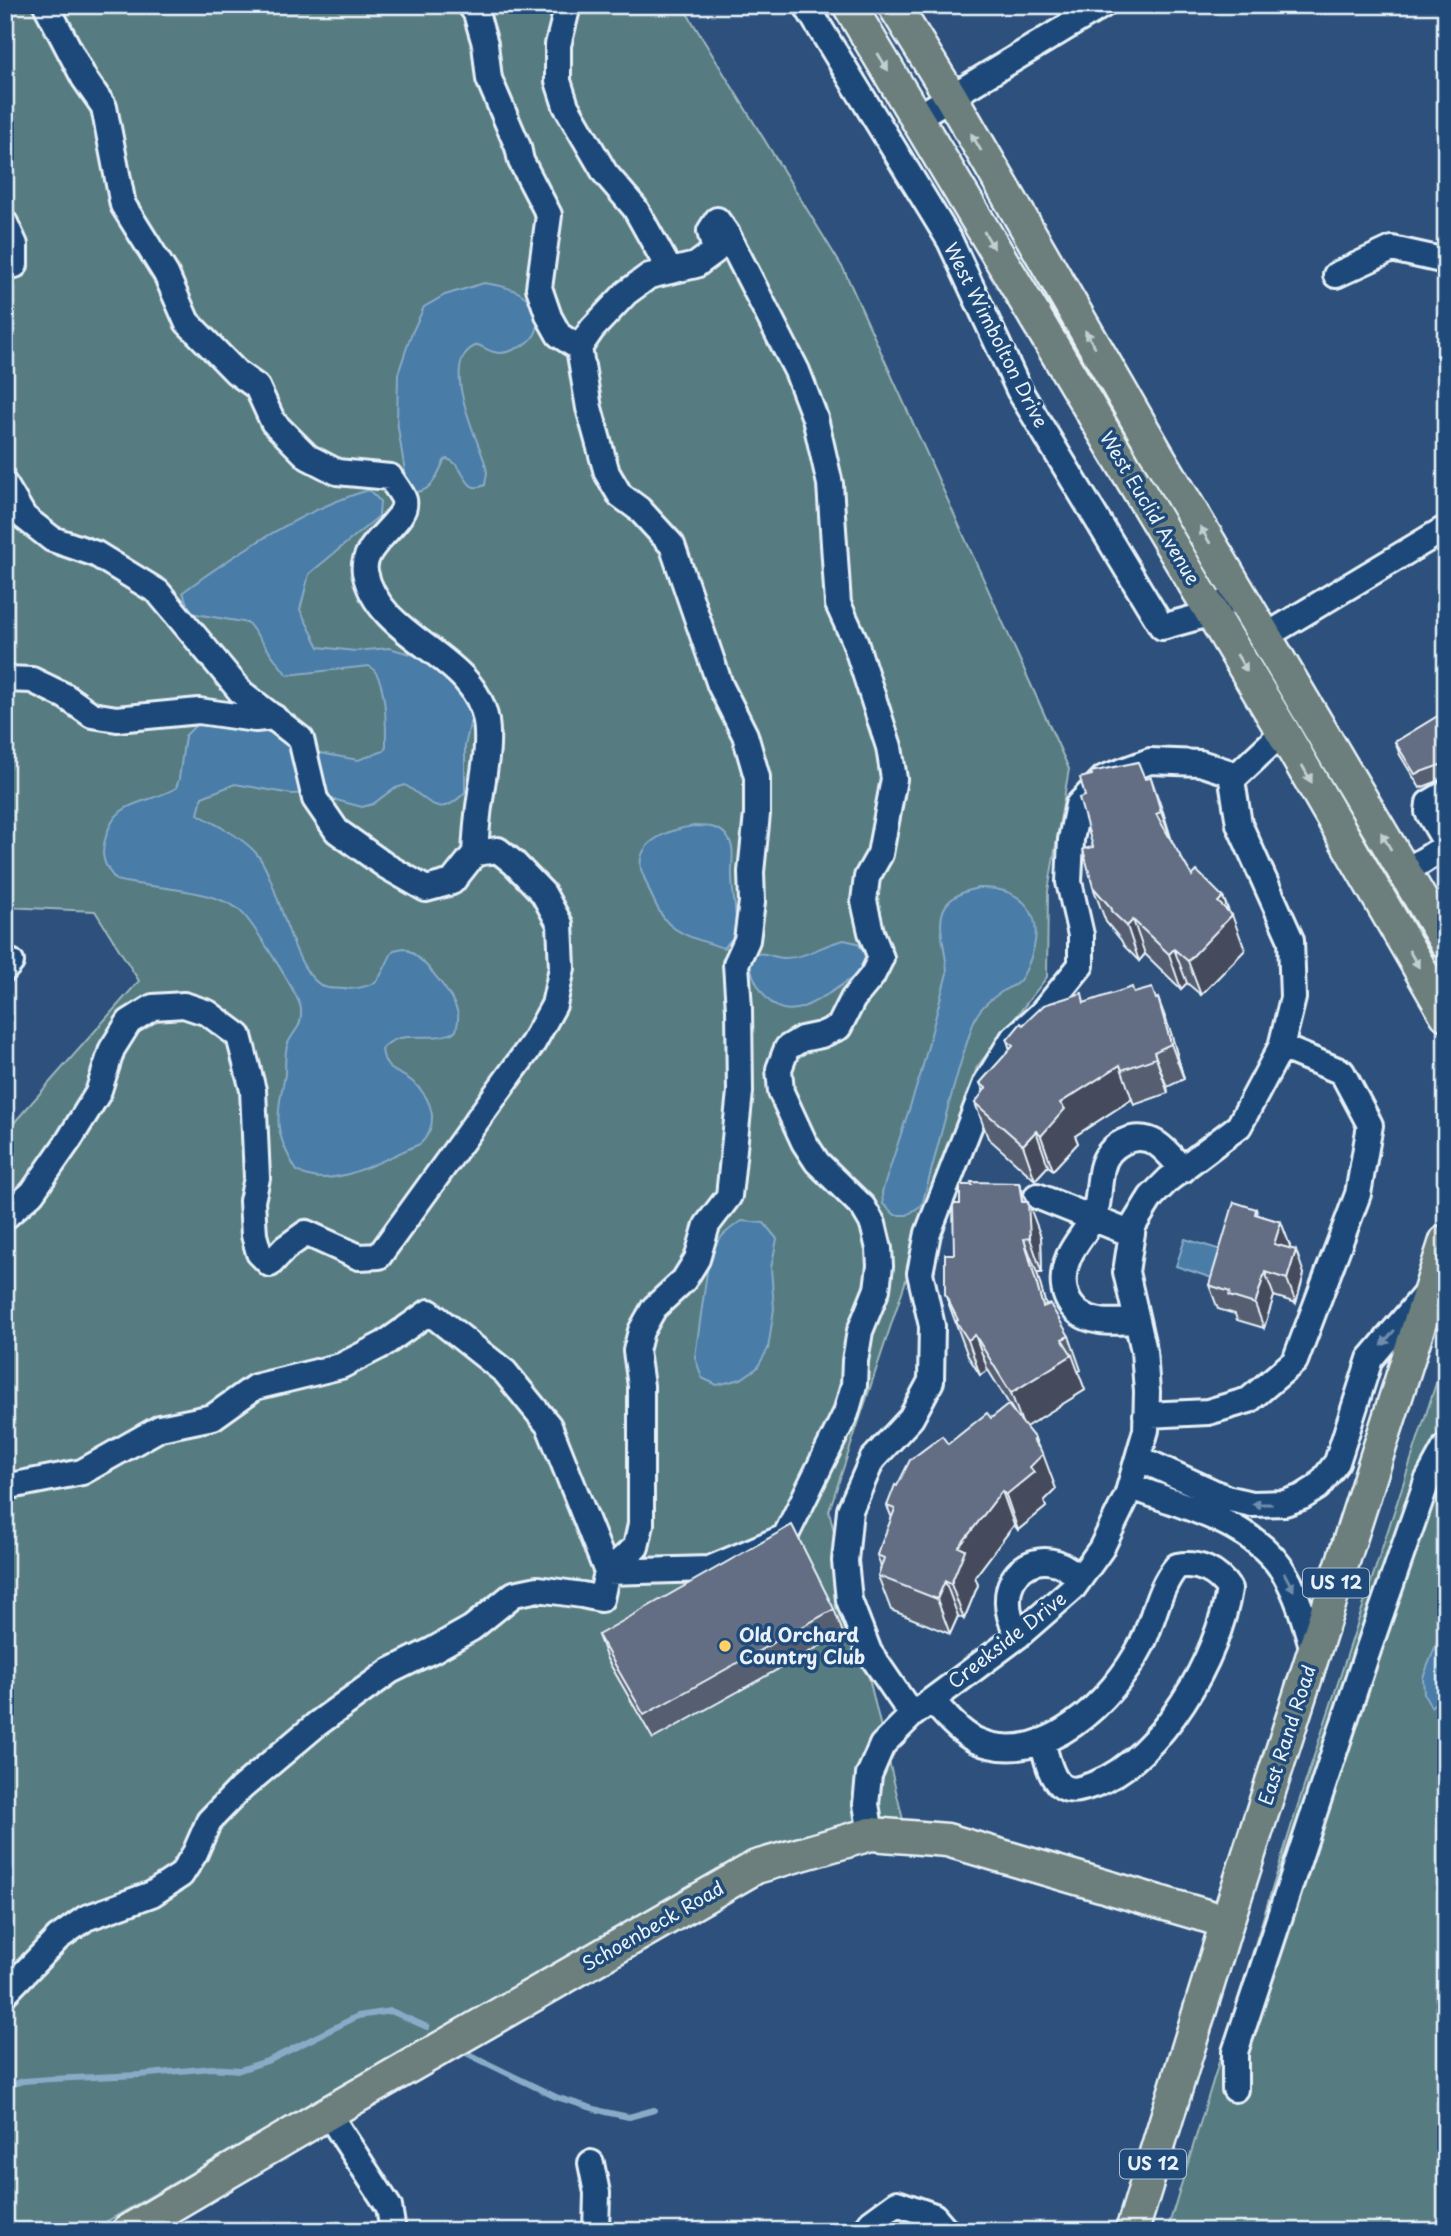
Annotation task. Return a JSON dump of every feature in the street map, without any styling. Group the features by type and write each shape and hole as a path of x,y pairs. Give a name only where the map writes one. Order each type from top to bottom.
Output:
{"main road":[{"name":"West Euclid Avenue","path":"849,5 1283,732 1446,1014"},
{"name":"West Euclid Avenue","path":"894,5 951,97 1446,942"},
{"name":"East Rand Road","path":"1132,2231 1227,1922 1446,1241"},
{"name":"Schoenbeck Road","path":"128,2231 756,1867 871,1834 947,1840 1227,1922"}],"street":[{"path":"5,485 24,517 52,539 96,554 158,592 242,693 301,739 315,799 337,831 386,866 426,889 452,882 475,853 488,752 486,720 477,694 459,673 407,633 389,615 373,592 365,570 370,550 402,514 404,501 390,477 337,472 308,457 273,422 257,387 236,372 187,322 166,274 123,205 104,107 84,78 46,5"},
{"path":"470,5 476,13 485,44 489,79 510,127 521,162 549,215 539,288 549,317 559,335 579,348"},
{"path":"568,5 558,45 558,81 566,106 605,173 635,208 670,271"},
{"name":"West Wimbolton Drive","path":"806,5 950,241 1019,390 1162,627 1198,617 1240,594"},
{"path":"916,118 1103,5"},
{"path":"717,220 727,234 797,371 815,418 830,484 838,604 854,639 889,747 894,779 880,854 867,877 864,901 871,932 881,958 872,976 853,999 839,1027 787,1048 779,1069 781,1092 804,1142 817,1161 863,1207 873,1224 880,1266 877,1289 860,1331 854,1385 846,1413 785,1536 709,1569 607,1572 636,1547 641,1524 641,1386 636,1351 641,1331 654,1308 684,1280 697,1259 707,1225 729,1196 740,1092 736,964 747,940 752,902 751,872 757,814 757,777 745,735 720,685 672,545 639,509 620,495 607,473 589,408 579,348 592,329 626,293 649,276 696,265 715,251 710,230 717,220"},
{"path":"5,223 15,245 15,265 5,266"},
{"path":"1336,275 1392,249 1446,261"},
{"path":"1266,636 1446,528"},
{"path":"5,679 32,680 65,696 92,716 117,719 199,711 255,719 274,717"},
{"path":"912,1715 869,1652 849,1600 845,1561 850,1510 872,1460 911,1418 931,1381 932,1326 920,1273 928,1233 986,1083 1013,1040 1042,1013 1081,965 1081,935 1069,882 1071,840 1078,805 1104,778 1150,761 1199,763 1237,775 1283,732"},
{"name":"Creekside Drive","path":"871,1834 866,1804 869,1775 882,1745 912,1715 1018,1636 1073,1588 1101,1549 1130,1486 1146,1430 1144,1351 1126,1272 1133,1226 1151,1197 1239,1126 1281,1047 1293,998 1291,940 1239,824 1231,780 1237,775"},
{"path":"1405,872 1446,844 1428,813 1429,803 1446,793"},
{"path":"5,1217 32,1193 69,1140 98,1093 112,1049 129,1023 153,1007 184,1005 208,1013 239,1036 253,1090 257,1178 252,1201 254,1235 259,1253 270,1264 285,1248 306,1233 359,1257 379,1256 533,1043 554,1005 562,968 560,925 544,893 498,850 475,853"},
{"path":"1146,1415 1208,1412 1249,1400 1295,1361 1358,1194 1370,1125 1342,1072 1281,1047"},
{"path":"1137,1321 1100,1321 1084,1317 1067,1296 1062,1283 1064,1271 1070,1254 1093,1218 1102,1167 1107,1154 1115,1146 1129,1140 1155,1142 1183,1170"},
{"path":"1037,1196 1132,1234"},
{"path":"1138,1458 1226,1498 1252,1504 1285,1503 1302,1497 1318,1487 1337,1462 1370,1359 1432,1286"},
{"path":"5,1487 82,1472 160,1428 213,1417 255,1387 341,1366 384,1344 429,1312 505,1372 549,1426 607,1572 601,1600 538,1589 514,1594 472,1628 390,1671 317,1724 240,1789 209,1821 195,1853 181,1875 152,1894 86,1918 58,1938 5,1993"},
{"path":"1236,2089 1235,2052 1366,1656 1427,1481 1446,1446"},
{"path":"1130,1486 1217,1520 1247,1535 1267,1550 1286,1574 1297,1598 1314,1653"},
{"path":"1018,1636 1009,1615 1007,1598 1011,1584 1023,1566 1038,1560 1057,1563 1081,1577"},
{"path":"932,1700 946,1716 976,1740 1014,1747 1042,1741 1084,1717 1110,1691 1130,1665 1142,1643 1162,1590 1177,1566 1196,1565 1221,1578 1229,1589 1226,1606 1215,1641 1184,1704 1125,1768 1091,1786 1068,1790 1059,1784 1053,1775 1042,1741"},
{"path":"328,2113 389,2207 393,2231"},
{"path":"591,2163 597,2193 596,2231"},
{"path":"864,2231 871,2222 897,2203 934,2216 947,2231"}],"green space":[{"name":"Old Orchard Country Club","path":"5,5 682,5 844,270 1069,769 1048,891 1047,977 977,1067 829,1511 904,1824 781,1841 661,1903 90,2231 5,2231 5,1133 139,981 95,911 5,907"},
{"path":"1446,1353 1446,2231 1167,2231 1296,1811"}],"water":[{"path":"484,283 521,294 534,308 538,324 532,339 525,345 499,353 478,345 466,353 461,365 463,398 487,472 485,485 472,486 458,467 447,459 425,490 413,492 407,485 397,421 398,374 411,335 424,307 445,295"},
{"path":"369,490 380,501 379,516 309,574 300,610 319,647 355,651 389,648 421,657 468,702 472,715 465,746 465,792 456,801 441,806 434,805 405,785 393,789 373,804 362,807 310,793 292,794 235,784 202,797 198,814 236,836 256,853 273,885 296,949 315,981 328,988 352,989 368,986 378,979 394,950 404,948 420,959 436,977 458,1014 456,1031 447,1035 398,1038 382,1049 389,1067 414,1083 430,1105 430,1129 420,1144 359,1171 326,1178 311,1177 297,1171 284,1147 278,1116 286,1052 288,1043 299,1025 301,1009 293,990 264,942 245,916 228,903 191,892 116,880 106,866 103,852 110,826 116,816 124,809 176,788 185,736 203,718 264,726 309,751 358,760 384,751 386,726 382,690 375,671 369,666 287,675 248,623 190,613 183,592 272,533 321,508"},
{"path":"694,826 722,831 732,847 736,935 723,948 687,935 668,923 657,907 641,869 644,850 650,843 666,833"},
{"path":"978,888 1008,892 1019,898 1033,917 1035,944 1022,978 988,1002 974,1021 922,1205 907,1215 895,1215 883,1204 882,1192 921,1073 947,973 941,921 943,910 949,901"},
{"path":"844,940 857,943 865,953 864,969 810,1004 794,1010 777,1007 762,992 753,976 750,957 754,955 791,958"},
{"path":"742,1221 764,1223 777,1239 771,1268 774,1309 768,1349 757,1368 741,1379 717,1385 702,1378 695,1357 708,1265 720,1239"},
{"path":"1185,1239 1221,1250 1212,1278 1176,1266"},
{"path":"1446,1619 1446,1693 1431,1707 1424,1694 1423,1678"}],"building":[{"path":"1446,711 1446,766 1440,765 1415,774 1395,742"},
{"path":"1138,762 1145,779 1151,778 1161,812 1156,814 1192,876 1197,871 1223,897 1218,902 1232,915 1188,961 1174,949 1169,954 1133,920 1127,926 1111,911 1093,887 1083,849 1093,847 1079,798 1085,796 1080,778 1092,775 1091,772"},
{"path":"1446,793 1446,807 1440,797"},
{"path":"1132,987 1134,993 1152,988 1156,999 1158,998 1171,1044 1154,1052 1156,1058 1122,1070 1120,1065 1060,1103 1065,1109 1041,1136 1036,1131 1023,1145 975,1103 986,1088 980,1083 1013,1046 1007,1040 1021,1023 1023,1025 1044,1005 1082,993 1084,1003"},
{"path":"971,1182 1019,1183 1022,1202 1028,1202 1030,1238 1024,1239 1043,1307 1050,1304 1069,1336 1062,1339 1072,1355 1011,1393 975,1335 968,1340 956,1321 958,1320 945,1294 945,1254 954,1254 953,1204 960,1204 960,1185 972,1185"},
{"path":"1234,1202 1256,1209 1255,1214 1281,1222 1274,1244 1296,1250 1287,1279 1265,1272 1255,1304 1229,1296 1230,1292 1209,1285"},
{"path":"1008,1405 1035,1439 1033,1440 1043,1454 1030,1467 1034,1472 1006,1495 1002,1491 959,1547 965,1550 951,1584 945,1581 937,1599 878,1576 884,1558 877,1555 895,1509 887,1506 895,1485 897,1486 910,1460 942,1436 948,1444 987,1413 991,1418"},
{"name":"Old Orchard Country Club","path":"792,1525 834,1609 644,1715 598,1635"}],"waterway":[{"path":"5,2087 23,2081 211,2068 240,2070 270,2060 358,2016 391,2011 427,2027"},
{"path":"460,2050 556,2097 629,2117 654,2110"}],"place":[{"name":"Old Orchard Country Club","path":"725,1646"}]}
